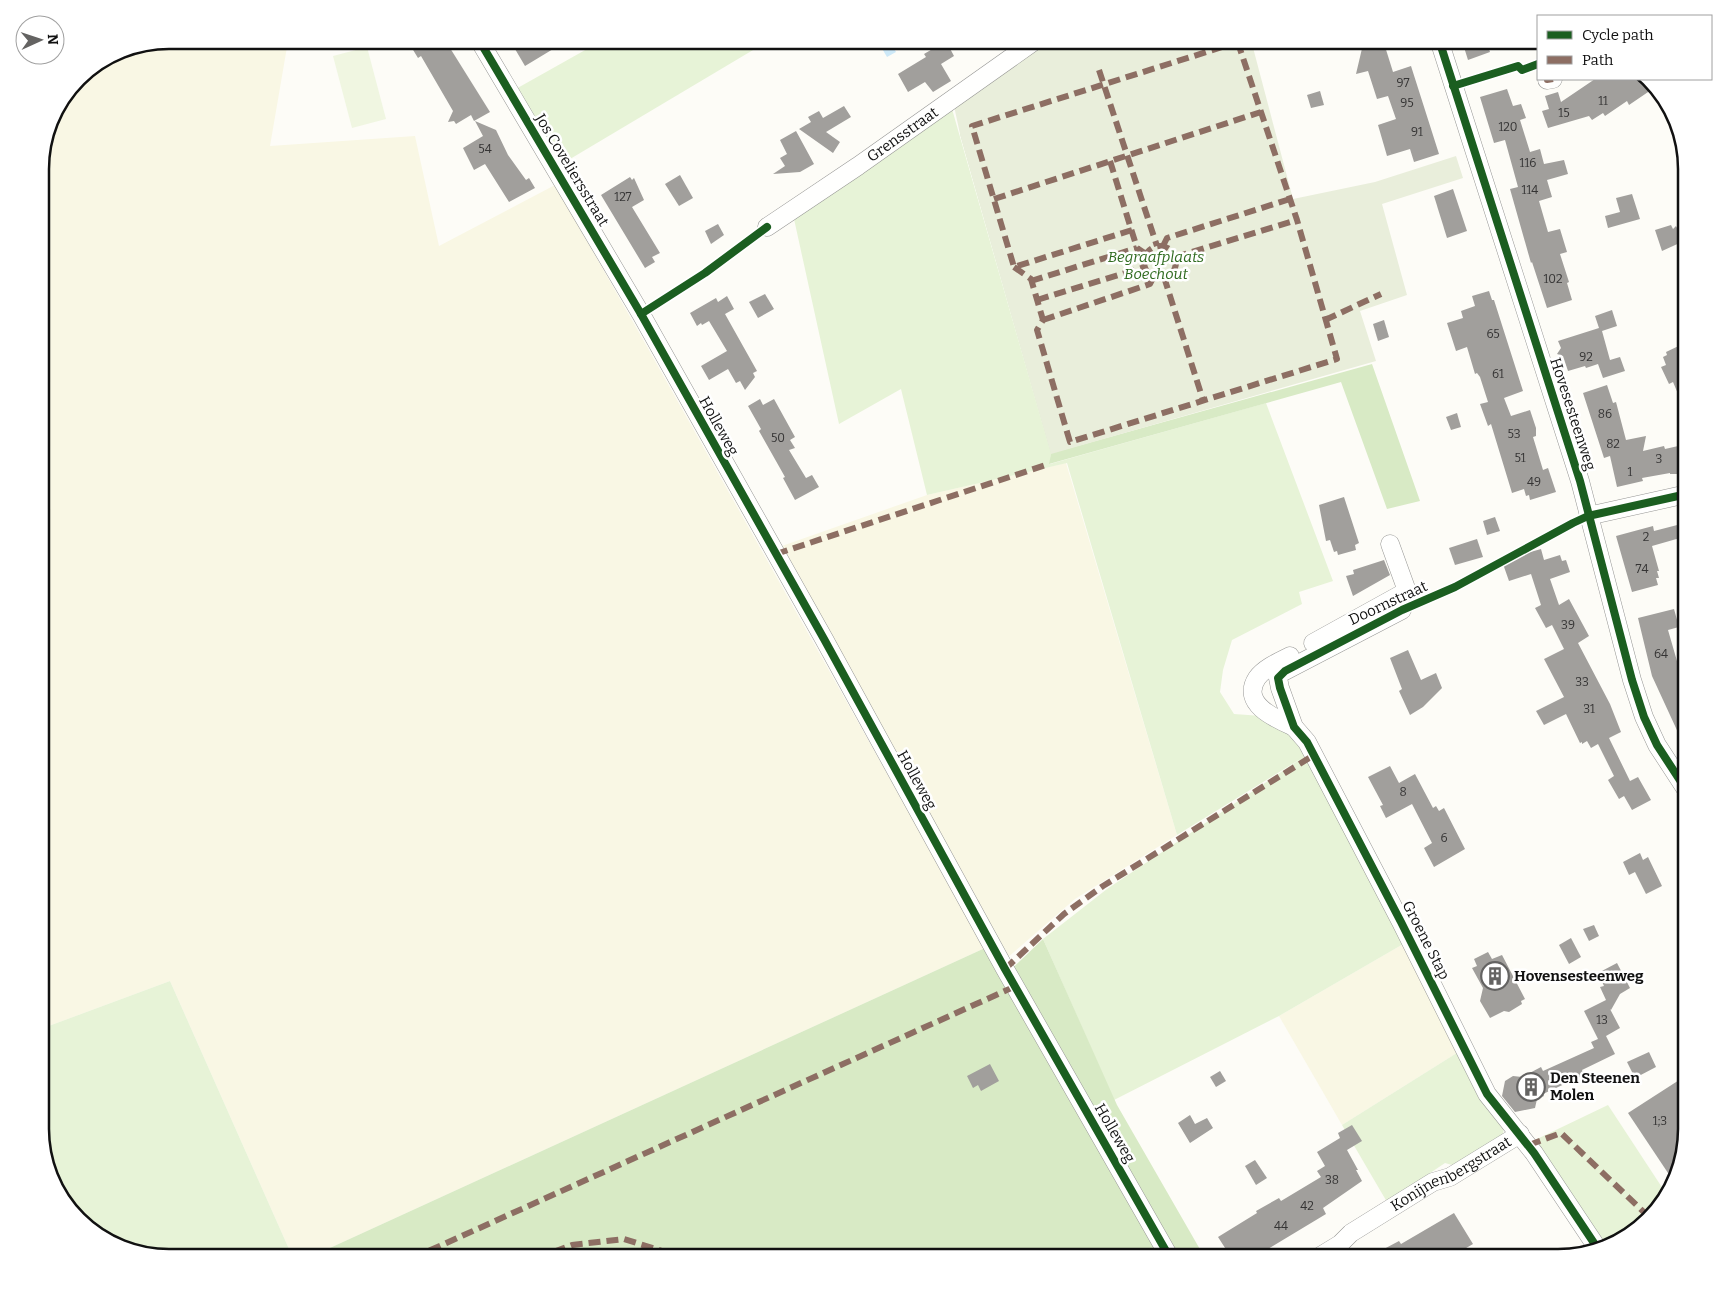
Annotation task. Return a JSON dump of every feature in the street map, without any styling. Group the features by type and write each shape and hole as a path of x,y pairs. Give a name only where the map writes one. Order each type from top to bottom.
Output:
{"street":[{"name":"Jos Coveliersstraat","path":"484,49 641,314"},
{"name":"Grensstraat","path":"767,227 858,166 1023,49"},
{"name":"Hovesesteenweg","path":"1442,49 1580,481 1622,644 1644,717 1657,745 1678,777"},
{"name":"Holleweg","path":"641,314 824,639 1005,968 1165,1249"},
{"path":"1588,516 1678,496"},
{"path":"1294,727 1279,720 1257,704 1253,696 1254,686 1258,677 1274,664 1407,591 1390,544"},
{"name":"Doornstraat","path":"1314,754 1307,742 1294,727 1280,688 1278,678 1281,673 1402,610"},
{"name":"Groene Stap","path":"1314,754 1402,922 1487,1094 1520,1134"},
{"name":"Konijnenbergstraat","path":"1332,1249 1351,1233 1433,1182 1450,1177 1520,1134 1594,1244"}],"shaded area":[{"path":"287,49 270,146 415,136 439,246 555,185 985,948 328,1249 289,1249 170,981 49,1026 50,153 58,123 74,96 96,74 116,61 130,55 153,50"},
{"path":"1066,463 1177,835 1075,899 1006,959 779,547 927,495"},
{"path":"1405,943 1460,1051 1342,1125 1279,1016"}],"green space":[{"path":"359,49 368,49 386,119 352,128 333,56"},
{"path":"587,49 755,49 560,165 514,90"},
{"name":"Begraafplaats Boechout","path":"1034,49 1253,49 1293,199 1375,182 1456,156 1463,178 1382,204 1407,295 1360,311 1376,361 1051,454 960,134 954,106"},
{"path":"952,109 1051,454 1050,464 1266,403 1333,581 1299,592 1302,604 1232,640 1223,670 1220,692 1234,714 1262,716 1297,738 1405,943 1279,1016 1114,1100 1043,939 1107,889 1302,758 1177,835 1067,463 927,495 901,389 839,424 794,219"},
{"path":"969,132 1063,450 1372,364 1420,501 1387,509 1341,382 1049,464 1051,454 960,134"},
{"path":"1043,939 1117,1105 1200,1249 328,1249 985,948 1003,977"},
{"path":"170,981 289,1249 153,1248 130,1243 116,1237 90,1219 65,1189 51,1153 49,1137 49,1026"},
{"path":"1460,1051 1504,1124 1503,1135 1452,1165 1445,1163 1387,1202 1342,1125"},
{"path":"1608,1105 1662,1188 1643,1214 1625,1229 1603,1241 1535,1140"}],"water":[{"path":"882,49 894,49 896,52 887,57"}],"building":[{"path":"412,49 451,49 490,112 474,121 471,115 456,124 454,121 448,122 453,111 421,56 418,58"},
{"path":"515,49 553,49 525,66"},
{"path":"932,49 950,49 954,56 941,64 951,81 933,92 925,82 908,92 898,74 926,57 924,54"},
{"path":"1362,49 1386,49 1393,72 1411,66 1439,154 1414,162 1410,149 1387,156 1378,125 1396,119 1388,96 1377,99 1368,71 1356,74"},
{"path":"1465,49 1489,49 1490,52 1468,60"},
{"path":"1594,80 1638,80 1649,91 1629,105 1627,101 1605,116 1603,113 1592,120 1589,116 1548,128 1542,111 1549,109 1545,96 1558,92 1561,102"},
{"path":"1507,89 1513,106 1521,104 1526,118 1520,120 1530,152 1540,149 1544,164 1564,160 1568,174 1547,180 1552,197 1539,201 1548,232 1560,229 1567,252 1560,254 1569,282 1567,283 1572,300 1547,308 1531,263 1510,189 1518,187 1505,140 1494,143 1480,97"},
{"path":"1320,91 1324,105 1311,108 1307,95"},
{"path":"844,106 851,117 826,132 840,142 833,153 799,129 811,122 808,117 819,111 823,118"},
{"path":"475,121 496,130 508,155 526,180 529,178 535,188 509,202 485,164 474,170 463,148 483,136"},
{"path":"796,131 814,164 800,172 773,174 785,166 780,158 787,154 780,140"},
{"path":"680,175 693,198 679,206 665,184"},
{"path":"630,177 632,180 634,178 644,200 632,207 660,253 652,257 655,262 645,268 601,195"},
{"path":"1453,189 1467,231 1447,238 1434,196"},
{"path":"1632,194 1640,219 1608,228 1605,216 1620,212 1616,198"},
{"path":"718,224 724,235 711,244 705,231"},
{"path":"1671,225 1673,229 1676,226 1678,230 1678,244 1662,251 1655,230"},
{"path":"1489,291 1492,300 1494,300 1523,391 1504,398 1511,416 1530,410 1536,428 1536,436 1533,437 1543,470 1548,468 1556,492 1530,500 1529,495 1526,496 1524,489 1512,493 1491,424 1488,426 1480,404 1488,402 1480,377 1477,373 1475,374 1467,347 1456,351 1447,323 1463,318 1461,311 1475,306 1472,296"},
{"path":"765,294 774,309 758,318 749,302"},
{"path":"727,296 734,309 725,314 757,371 753,373 755,377 745,390 740,381 736,383 728,369 709,380 701,366 727,351 709,321 697,326 690,313 716,298 718,302"},
{"path":"1612,310 1617,326 1602,331 1610,360 1620,357 1625,371 1603,378 1598,364 1568,371 1563,356 1557,354 1561,348 1558,341 1599,328 1595,316"},
{"path":"1384,320 1389,337 1378,341 1373,324"},
{"path":"1678,346 1678,394 1673,382 1669,384 1661,367 1666,365 1663,357 1667,355 1666,352"},
{"path":"1607,385 1613,403 1616,402 1626,440 1646,436 1643,451 1664,446 1665,449 1678,446 1678,474 1670,473 1642,478 1643,481 1617,487 1610,456 1604,458 1583,393"},
{"path":"760,399 763,405 774,399 795,437 790,440 795,448 789,450 806,478 812,475 819,487 795,500 748,406"},
{"path":"1457,413 1461,427 1451,430 1446,417"},
{"path":"1344,497 1359,543 1355,545 1356,550 1338,555 1337,551 1334,552 1330,540 1326,541 1319,505"},
{"path":"1495,517 1500,531 1487,535 1483,521"},
{"path":"1678,525 1678,539 1652,546 1659,571 1657,571 1659,578 1656,578 1658,585 1632,592 1616,536 1653,526 1654,531"},
{"path":"1477,539 1483,557 1455,565 1449,548"},
{"path":"1541,549 1544,560 1560,555 1562,561 1566,560 1570,572 1550,579 1559,605 1569,599 1589,636 1578,643 1610,704 1621,732 1609,738 1630,781 1638,777 1651,800 1632,810 1624,796 1619,799 1608,780 1614,776 1598,744 1591,748 1587,741 1582,744 1582,742 1580,743 1566,714 1544,725 1536,711 1564,697 1544,659 1564,649 1552,625 1546,628 1535,608 1541,605 1531,574 1509,581 1503,564 1526,552"},
{"path":"1384,560 1390,575 1353,596 1346,576 1354,574 1353,570"},
{"path":"1674,609 1678,627 1668,630 1678,665 1678,732 1652,676 1638,618"},
{"path":"1408,650 1421,680 1436,673 1442,688 1423,707 1410,715 1399,691 1402,689 1390,658"},
{"path":"1390,766 1399,783 1415,774 1433,808 1436,806 1439,811 1444,808 1465,849 1434,867 1424,848 1432,843 1412,804 1386,818 1380,806 1383,805 1368,777"},
{"path":"1640,853 1643,860 1648,857 1662,886 1646,894 1635,872 1629,875 1623,862"},
{"path":"1594,925 1599,936 1589,941 1583,929"},
{"path":"1571,938 1581,957 1569,964 1559,945"},
{"name":"Hovensesteenweg","path":"1488,952 1492,959 1502,955 1525,999 1521,1001 1522,1004 1509,1012 1504,1011 1490,1018 1480,1001 1483,988 1472,968 1477,966 1474,959"},
{"path":"1617,963 1630,988 1620,994 1610,1009 1620,1028 1606,1036 1615,1054 1582,1070 1584,1075 1543,1094 1544,1096 1537,1099 1535,1108 1515,1112 1502,1096 1505,1081 1513,1076 1522,1077 1541,1067 1543,1071 1594,1048 1591,1042 1598,1039 1584,1011 1606,1000 1600,987 1604,986 1598,973"},
{"path":"1649,1052 1656,1067 1635,1078 1627,1062"},
{"path":"990,1064 999,1081 981,1091 978,1085 973,1088 967,1076"},
{"path":"1220,1071 1226,1081 1216,1087 1210,1077"},
{"path":"1678,1081 1677,1145 1669,1175 1628,1113"},
{"path":"1190,1115 1195,1124 1207,1118 1213,1128 1190,1143 1178,1123"},
{"path":"1352,1125 1362,1141 1347,1150 1362,1181 1323,1208 1326,1214 1268,1249 1226,1249 1218,1237 1257,1213 1256,1211 1279,1198 1281,1201 1321,1177 1317,1171 1325,1166 1317,1152 1340,1138 1338,1133"},
{"path":"1255,1160 1267,1178 1256,1185 1245,1166"},
{"path":"1454,1213 1473,1244 1464,1249 1384,1249 1399,1241 1401,1244"}],"marked path":[{"path":"1132,230 1014,267 972,126 1216,49"},
{"path":"1014,267 1031,279 1043,320 1037,330 1070,442 1337,359 1297,220 1240,49"},
{"path":"1099,70 1157,246"},
{"path":"994,199 1261,112"},
{"path":"1110,161 1137,248 1146,254"},
{"path":"1163,246 1167,238 1290,199"},
{"path":"1175,257 1297,220"},
{"path":"1160,246 1171,251 1176,262 1171,273 1160,278 1149,273 1144,262 1149,251 1160,246"},
{"path":"1031,281 1137,248"},
{"path":"1037,300 1145,267"},
{"path":"1043,320 1150,284 1154,276"},
{"path":"1164,277 1203,400"},
{"path":"1325,320 1381,294"},
{"path":"776,554 1049,464"},
{"path":"1005,969 1064,914 1103,886 1314,755"},
{"path":"433,1249 1016,986"},
{"path":"1529,1145 1561,1133 1644,1212"},
{"path":"561,1249 572,1245 624,1239 656,1249"}],"cycle path":[{"path":"484,49 641,314 824,639 1005,969 1165,1249"},
{"path":"1442,49 1580,481 1632,680 1644,717 1657,745 1678,777"},
{"path":"1453,86 1518,66 1522,70 1537,64"},
{"path":"641,314 705,273 767,227"},
{"path":"1594,1244 1534,1153 1487,1094 1401,922 1307,742 1294,727 1278,678 1285,671 1402,610 1455,587 1588,516 1678,496"}],"place":[{"name":"Hovensesteenweg","path":"1495,976"},
{"name":"Den Steenen Molen","path":"1531,1087"}]}
